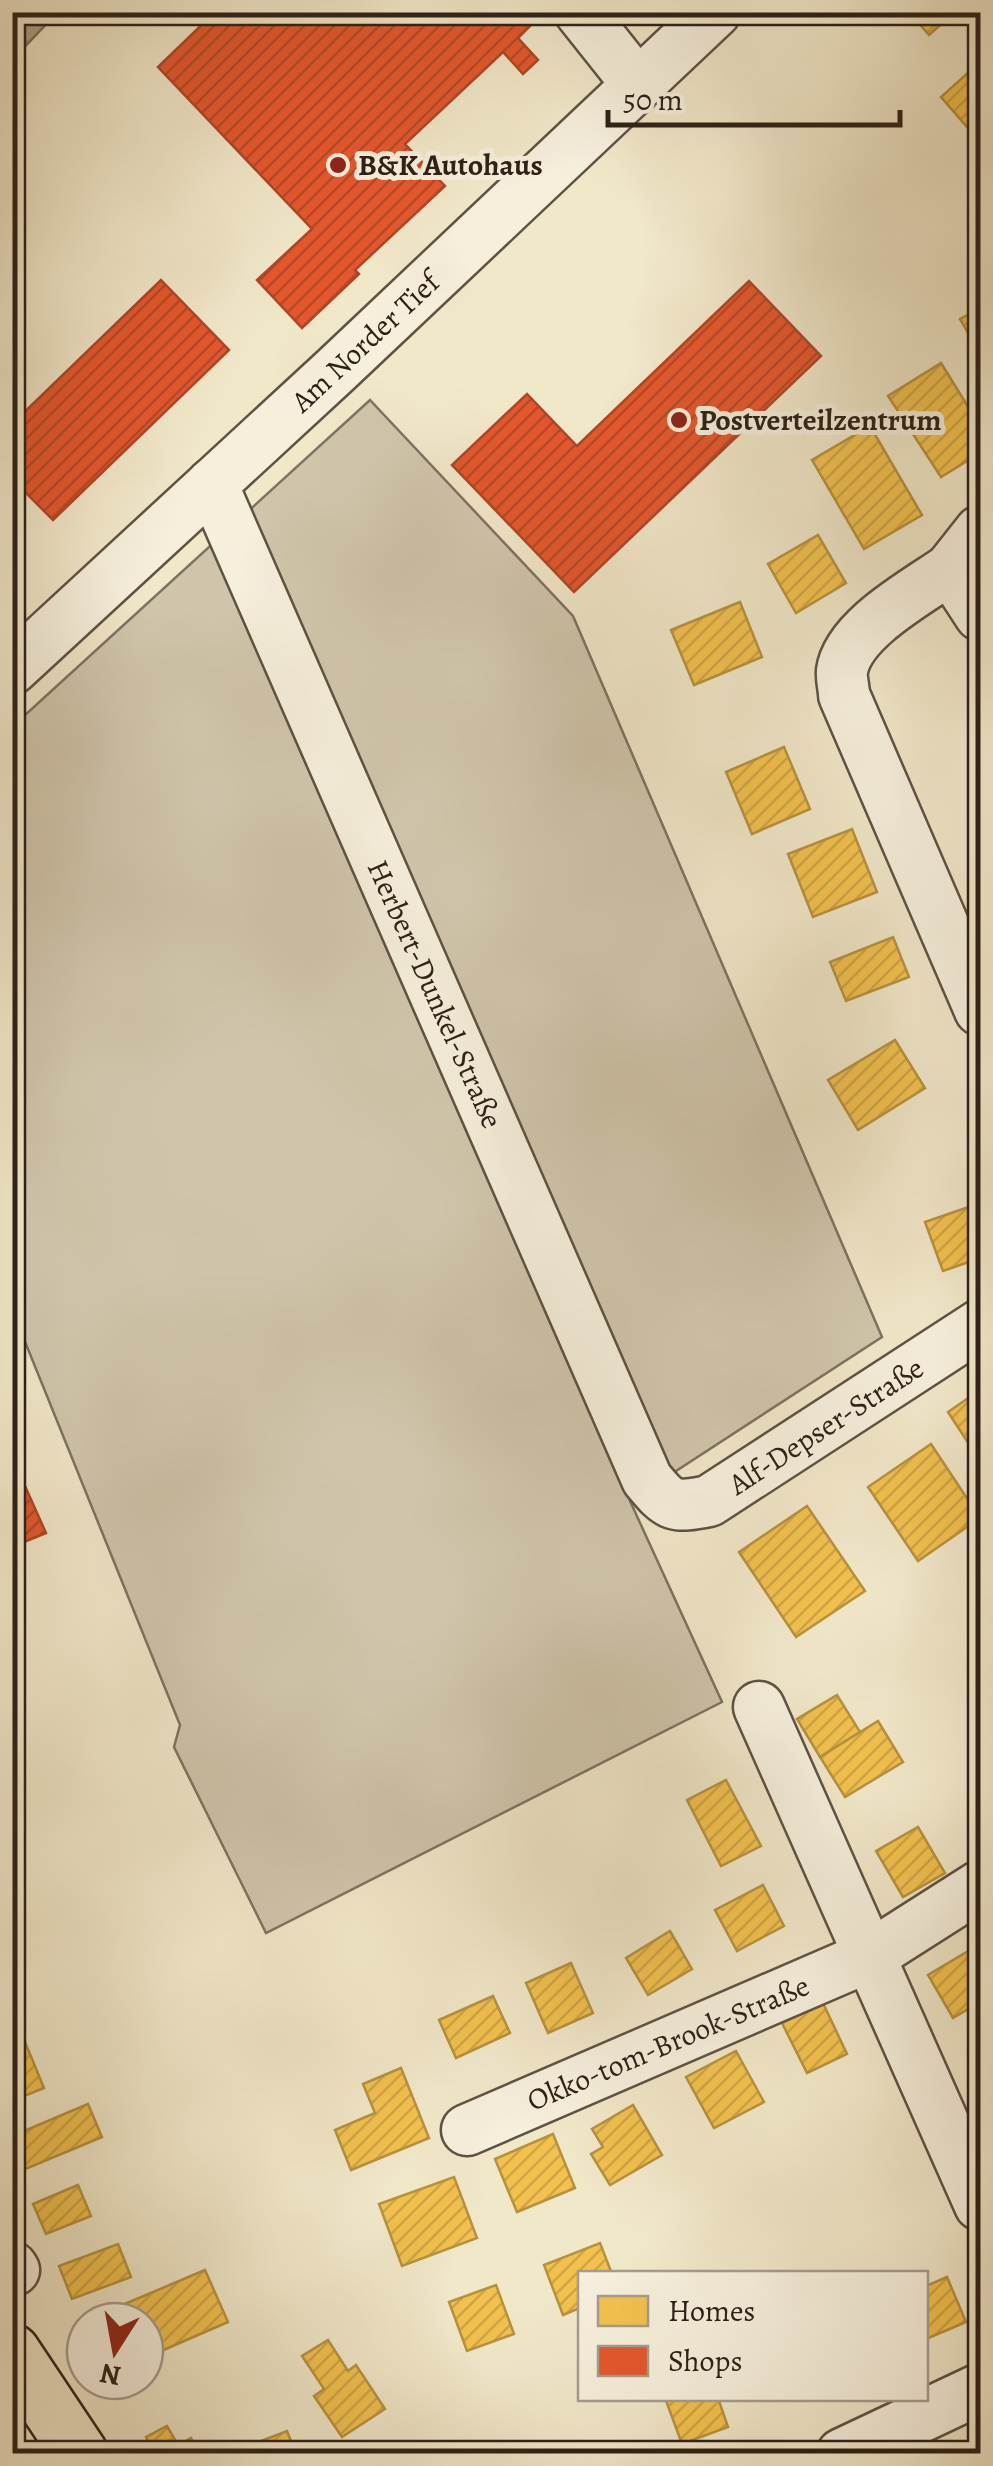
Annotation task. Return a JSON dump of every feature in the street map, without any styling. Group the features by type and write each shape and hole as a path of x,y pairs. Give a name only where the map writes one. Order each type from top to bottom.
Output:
{"main road":[{"path":"12,2352 80,2454"}],"street":[{"path":"580,12 638,85"},
{"name":"Am Norder Tief","path":"12,669 715,12"},
{"name":"Herbert-Dunkel-Straße","path":"212,484 647,1479 665,1500"},
{"path":"980,530 950,569 884,614 856,639 842,670 844,695 980,1010"},
{"path":"950,569 980,615"},
{"name":"Alf-Depser-Straße","path":"665,1500 686,1506 710,1501 980,1325"},
{"path":"759,1707 980,2205"},
{"name":"Okko-tom-Brook-Straße","path":"467,2130 870,1956 980,1886"},
{"path":"842,2454 980,2389"}],"shaded area":[{"path":"370,400 573,616 882,1337 630,1501 722,1702 266,1933 174,1747 180,1725 13,1312 13,726"}],"water":[{"path":"12,13 57,13 13,59"}],"building: Homes":[{"path":"909,12 955,12 929,35"},
{"path":"980,62 980,142 941,97"},
{"path":"980,308 980,354 960,319"},
{"path":"941,363 980,426 980,453 941,477 888,396"},
{"path":"870,426 922,515 864,549 812,460"},
{"path":"818,535 846,583 796,613 768,564"},
{"path":"740,602 762,657 694,685 671,630"},
{"path":"784,747 810,809 752,834 726,772"},
{"path":"852,829 877,892 813,917 788,854"},
{"path":"893,937 909,977 846,1001 830,962"},
{"path":"895,1040 925,1088 858,1130 828,1080"},
{"path":"980,1203 980,1258 943,1271 925,1222"},
{"path":"980,1390 980,1461 948,1412"},
{"path":"931,1444 980,1518 918,1561 868,1487"},
{"path":"807,1506 865,1591 796,1637 739,1552"},
{"path":"837,1695 860,1732 820,1757 797,1719"},
{"path":"878,1721 903,1762 845,1797 820,1757"},
{"path":"726,1780 761,1846 721,1866 687,1800"},
{"path":"918,1827 945,1873 903,1897 876,1851"},
{"path":"763,1885 784,1926 737,1951 715,1910"},
{"path":"670,1931 692,1969 648,1995 626,1958"},
{"path":"970,1950 980,1968 980,2002 953,2018 928,1975"},
{"path":"571,1963 593,2013 548,2033 526,1983"},
{"path":"493,1996 510,2033 456,2058 439,2020"},
{"path":"823,2003 847,2054 807,2073 782,2023"},
{"path":"18,2025 44,2088 12,2101 12,2027"},
{"path":"736,2051 764,2102 714,2128 686,2077"},
{"path":"980,2064 980,2092 969,2070"},
{"path":"401,2068 429,2138 351,2170 335,2130 375,2113 363,2084"},
{"path":"88,2104 102,2137 16,2173 12,2166 12,2136"},
{"path":"633,2105 662,2155 610,2185 591,2154 603,2147 592,2129"},
{"path":"553,2134 575,2188 517,2212 495,2159"},
{"path":"454,2177 477,2238 402,2266 379,2204"},
{"path":"78,2185 91,2216 46,2234 33,2204"},
{"path":"600,2243 611,2271 578,2271 578,2309 563,2315 544,2265"},
{"path":"118,2244 131,2277 72,2299 59,2266"},
{"path":"205,2270 228,2322 165,2349 165,2301 132,2301"},
{"path":"947,2277 966,2322 928,2338 928,2285"},
{"path":"496,2285 514,2334 467,2351 449,2302"},
{"path":"328,2340 348,2371 356,2365 385,2409 342,2437 314,2396 324,2389 302,2356"},
{"path":"666,2401 719,2401 728,2427 682,2444"},
{"path":"167,2426 178,2445 191,2438 199,2454 155,2454 146,2437"},
{"path":"287,2431 296,2454 242,2454 240,2449"}],"building: Shops":[{"name":"B&K Autohaus","path":"215,12 544,12 518,38 538,60 523,74 503,52 405,144 445,186 355,270 359,274 302,328 257,280 312,229 158,67"},
{"path":"161,280 229,350 53,520 12,479 12,424"},
{"name":"Postverteilzentrum","path":"749,281 821,356 574,592 452,465 527,394 577,446"},
{"path":"12,1457 46,1533 12,1547"}],"place":[{"name":"B&K Autohaus","path":"338,165"},
{"name":"Postverteilzentrum","path":"679,420"}]}
